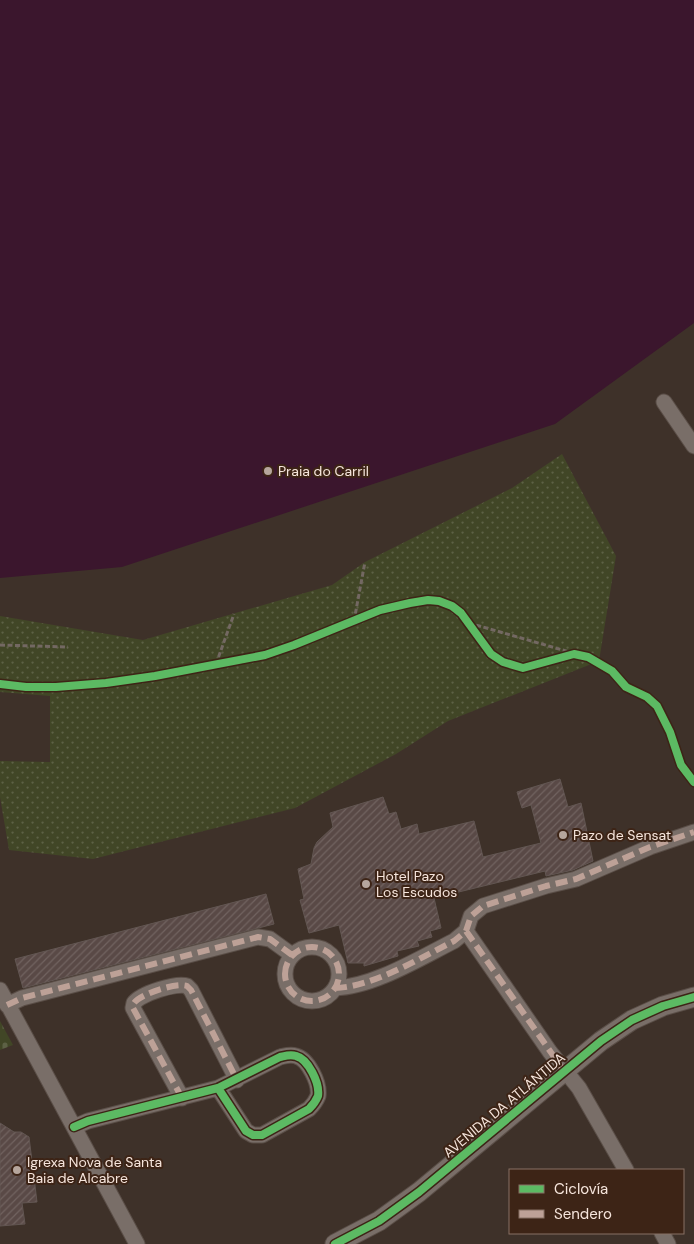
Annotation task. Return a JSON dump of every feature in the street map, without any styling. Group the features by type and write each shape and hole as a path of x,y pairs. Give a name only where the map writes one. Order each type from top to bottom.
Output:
{"street":[{"path":"664,402 694,446"},
{"path":"336,988 339,973 338,966 335,959 327,951 316,947 309,947 292,955 285,968 285,976 290,990 306,1000 317,1000 327,996 336,988 366,983 454,941 466,931 471,916 483,906 546,886 576,879 650,847 694,832"},
{"path":"466,931 564,1071 578,1088 625,1169"},
{"path":"7,1005 22,998 258,937 270,939 292,955"},
{"path":"182,1098 133,1008 134,1003 140,996 178,985 187,986 191,990 237,1080"},
{"path":"0,990 137,1244"},
{"name":"AVENIDA DA ATLÁNTIDA","path":"335,1244 379,1221 419,1192 601,1041 632,1020 664,1006 694,997"},
{"path":"74,1128 88,1121 218,1088 280,1057 288,1055 302,1059 307,1065 318,1087 318,1094 315,1102 309,1109 262,1135 253,1135 246,1131 218,1088"}],"path":[{"path":"354,621 365,562"},
{"path":"0,684 26,687 106,683 155,676 265,655 294,646 380,610 428,600 439,601 452,606 461,613 491,654 503,662 523,668 574,654"},
{"path":"216,664 234,614"},
{"path":"469,623 588,657 612,671 626,686 647,697 657,706 670,732 681,765 694,782"},
{"path":"0,645 68,647"}],"green space":[{"path":"562,454 616,556 599,661 448,721 396,754 295,808 93,859 9,850 0,797 0,761 50,762 50,696 0,692 0,616 143,640 332,585 365,562 512,488"},
{"path":"0,1021 13,1045 0,1050"}],"shaded area":[{"path":"0,0 694,0 694,323 555,424 122,567 0,578"}],"building":[{"name":"Hotel Pazo Los Escudos","path":"560,779 568,807 581,803 593,861 573,870 546,876 545,871 434,898 441,928 430,931 432,937 417,941 419,946 397,951 398,956 364,966 364,963 348,963 339,925 309,933 300,900 304,899 298,869 311,864 317,842 333,827 330,813 383,797 389,814 396,812 401,829 417,824 419,834 474,821 483,857 541,843 531,805 522,808 517,792"},
{"path":"266,894 274,924 23,988 15,959"},
{"name":"Igrexa Nova de Santa Baia de Alcabre","path":"0,1123 14,1132 21,1132 29,1137 37,1202 22,1203 25,1224 0,1226"}],"marked path":[{"path":"335,988 365,983 411,963 454,941 466,931 471,916 483,906 546,886 576,879 650,847 694,832"},
{"path":"466,931 564,1071"},
{"path":"7,1005 22,998 258,937 270,939 292,955"},
{"path":"312,947 322,949 331,955 337,964 339,974 337,984 331,993 322,999 312,1001 302,999 293,993 287,984 285,974 287,964 293,955 302,949 312,947"},
{"path":"182,1098 133,1008 134,1003 143,996 159,990 182,985 187,986 191,990 237,1080"}],"cycle path":[{"path":"0,684 26,687 56,687 106,683 155,676 265,655 380,610 428,600 439,601 452,606 461,613 491,654 503,662 523,668 574,654 588,657 612,671 626,687 647,697 657,706 670,732 681,765 694,782"},
{"path":"335,1244 379,1221 419,1192 601,1041 632,1020 663,1006 694,997"},
{"path":"74,1127 88,1121 218,1088 280,1057 288,1055 300,1058 309,1067 315,1078 318,1096 309,1109 262,1135 253,1135 246,1131 218,1088"}],"place":[{"name":"Praia do Carril","path":"268,471"},
{"name":"Pazo de Sensat","path":"563,835"},
{"name":"Hotel Pazo Los Escudos","path":"366,884"},
{"name":"Igrexa Nova de Santa Baia de Alcabre","path":"17,1170"}]}
